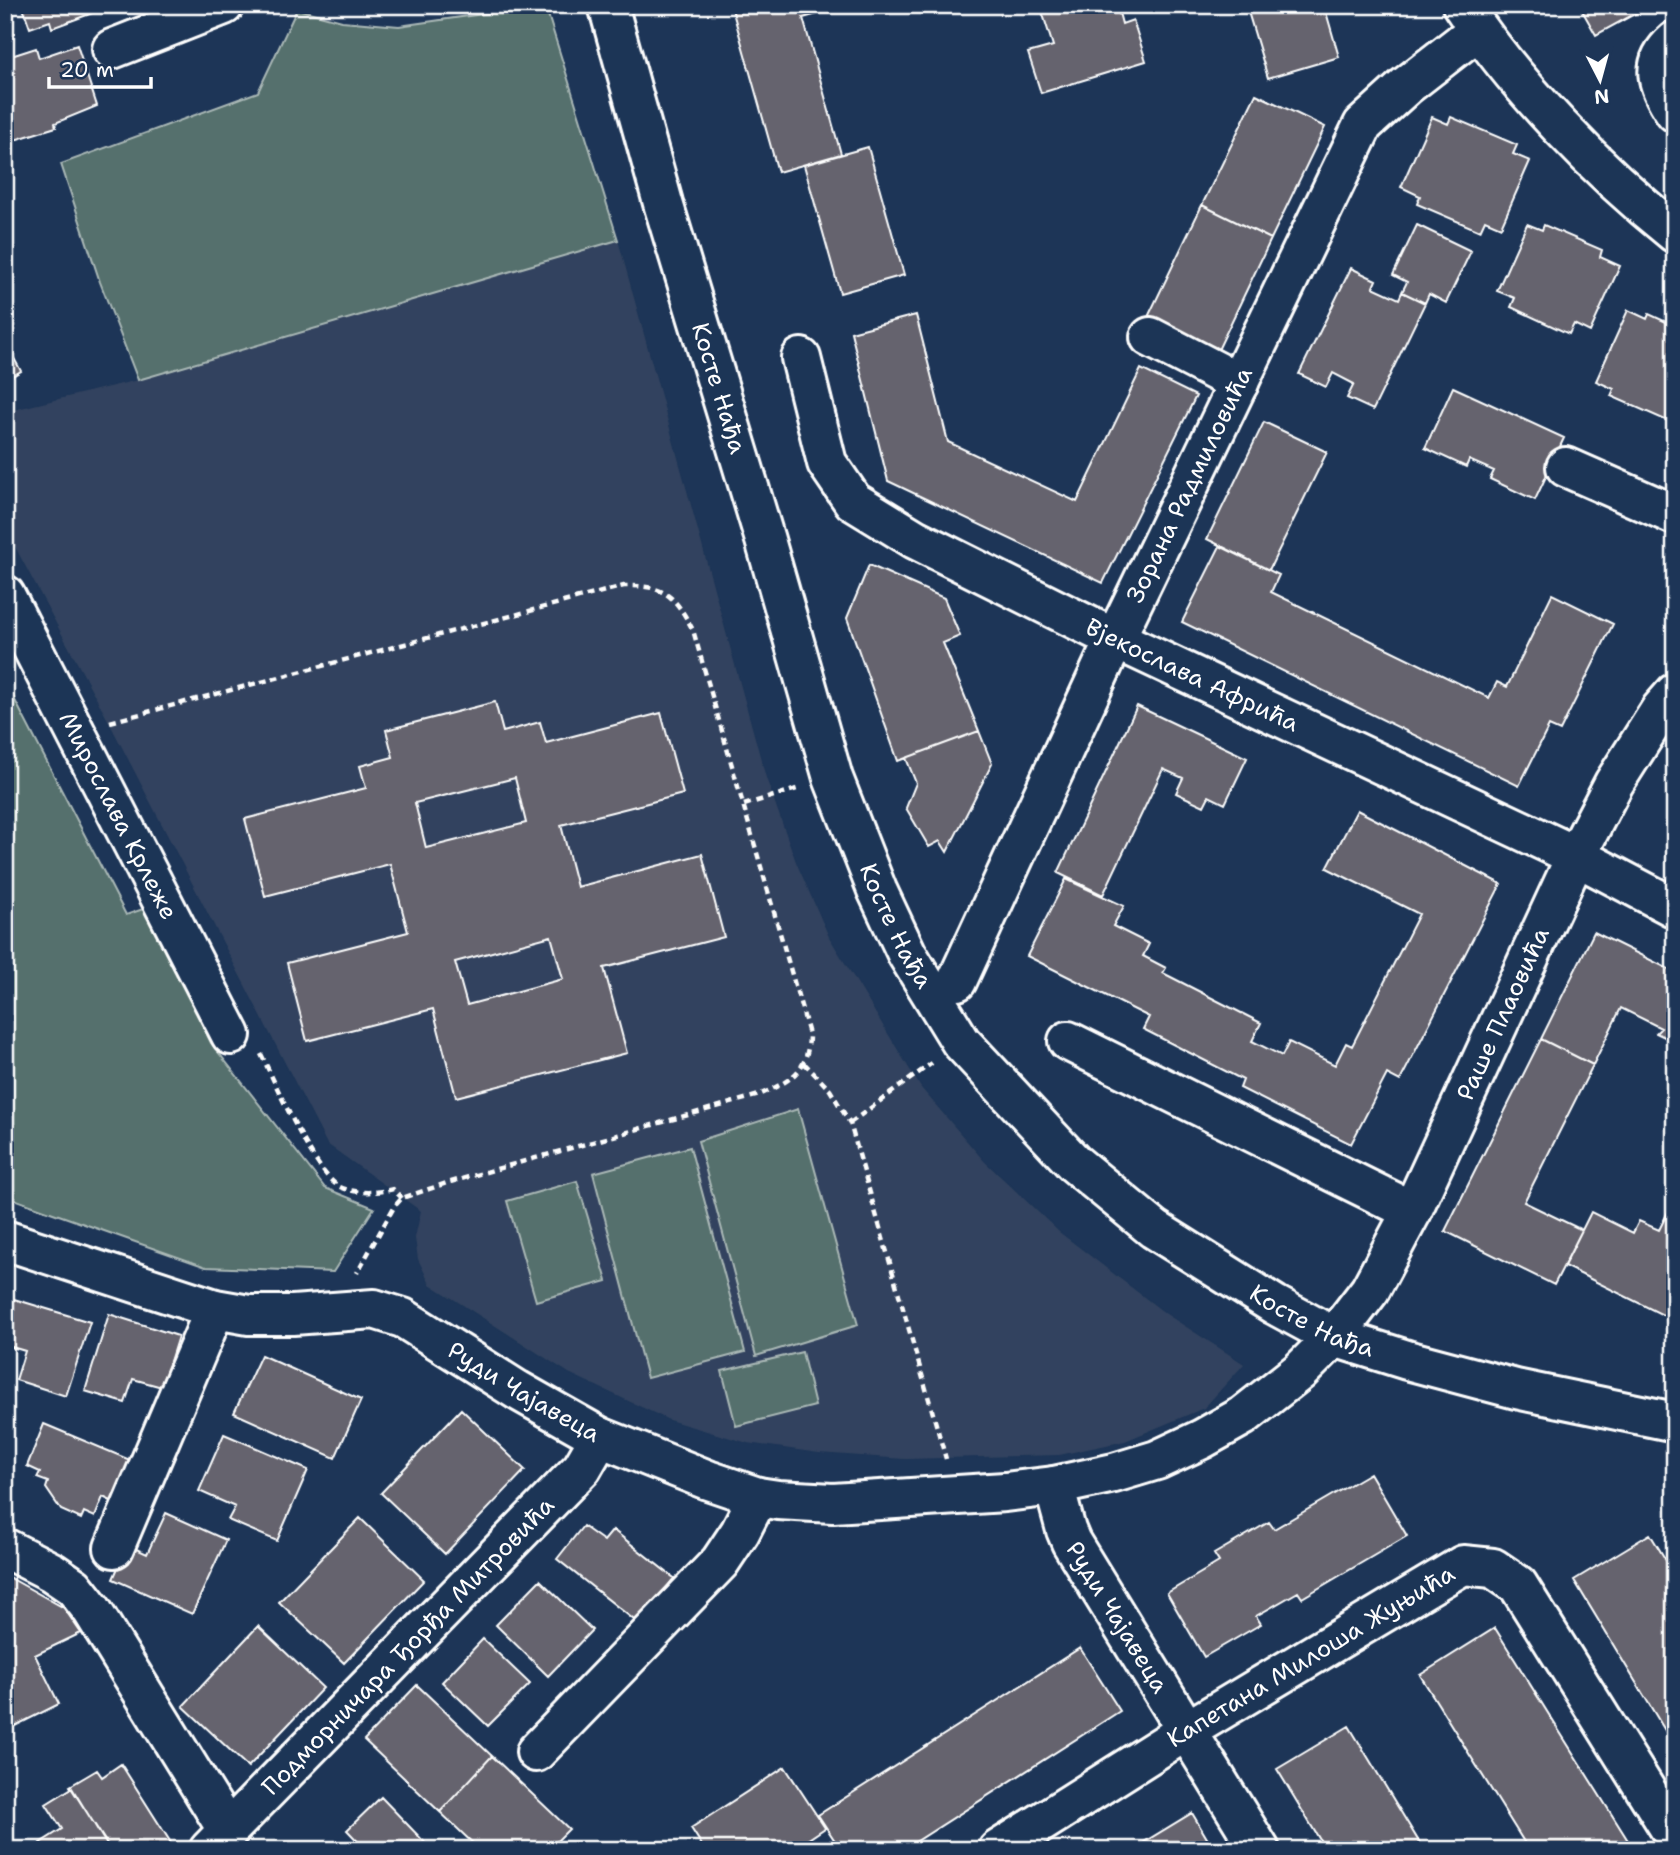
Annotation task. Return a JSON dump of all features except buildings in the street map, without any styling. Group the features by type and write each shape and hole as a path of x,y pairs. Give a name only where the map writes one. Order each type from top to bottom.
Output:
{"street":[{"path":"112,49 224,5"},
{"name":"Косте Нађа","path":"608,5 663,203 765,540 833,778 877,890 907,954 961,1042 1074,1163 1154,1229 1275,1305 1334,1337 1516,1389 1675,1422"},
{"path":"1470,17 1549,114 1641,206 1675,233"},
{"name":"Зорана Радмиловића","path":"957,981 1115,639 1363,125 1406,86 1470,17"},
{"path":"1675,41 1667,48 1657,69 1660,90 1675,111"},
{"path":"1150,337 1239,383"},
{"name":"Вјекослава Афрића","path":"801,358 827,463 853,502 915,539 1115,639 1576,856 1675,908"},
{"path":"1566,467 1675,515"},
{"name":"Мирослава Крлеже","path":"5,595 231,1035"},
{"name":"Раше Плаовића","path":"1334,1337 1370,1290 1412,1211 1576,856 1614,783 1661,709 1675,693"},
{"path":"1068,1041 1412,1211"},
{"name":"Руди Чајавеца","path":"5,1240 215,1309 249,1315 293,1315 374,1309 403,1318 505,1383 600,1437 708,1480 758,1497 778,1500 833,1503 956,1496 1054,1486 1114,1473 1157,1460 1243,1416 1300,1371 1334,1337"},
{"path":"114,1548 215,1309"},
{"name":"Подморничара Ђорђа Митровића","path":"219,1840 582,1468 600,1437"},
{"name":"Руди Чајавеца","path":"1054,1486 1071,1542 1260,1850"},
{"path":"536,1752 720,1562 740,1532 758,1497"},
{"path":"5,1548 74,1587 92,1610 219,1840"},
{"name":"Капетана Милоша Жуњића","path":"998,1850 1186,1731 1463,1565 1493,1568 1518,1585 1675,1837"}],"path":[{"path":"102,725 624,586 648,585 666,593 682,610 694,630 809,1034 809,1050 804,1063 795,1076 759,1095 402,1198 394,1207 336,1310"},
{"path":"744,805 833,778"},
{"path":"804,1063 830,1090 850,1123 956,1496"},
{"path":"850,1123 932,1063"}],"shaded area":[{"path":"618,240 766,778 796,862 829,937 921,1088 984,1161 1059,1232 1166,1314 1244,1364 1204,1408 1125,1441 1059,1455 905,1459 819,1453 748,1443 669,1420 569,1373 430,1284 418,1259 415,1238 421,1211 327,1144 109,722 5,528 5,412 138,380"}],"green space":[{"path":"545,5 618,240 138,380 100,282 61,164 258,92 297,9 342,21 399,26"},
{"path":"5,681 126,915 146,908 211,1043 325,1188 374,1208 333,1272 206,1267 5,1196"},
{"path":"798,1109 858,1325 756,1356 698,1141"},
{"path":"690,1147 745,1352 647,1378 593,1173"},
{"path":"577,1181 607,1281 536,1301 507,1201"},
{"path":"802,1352 815,1406 736,1426 722,1371"}]}
